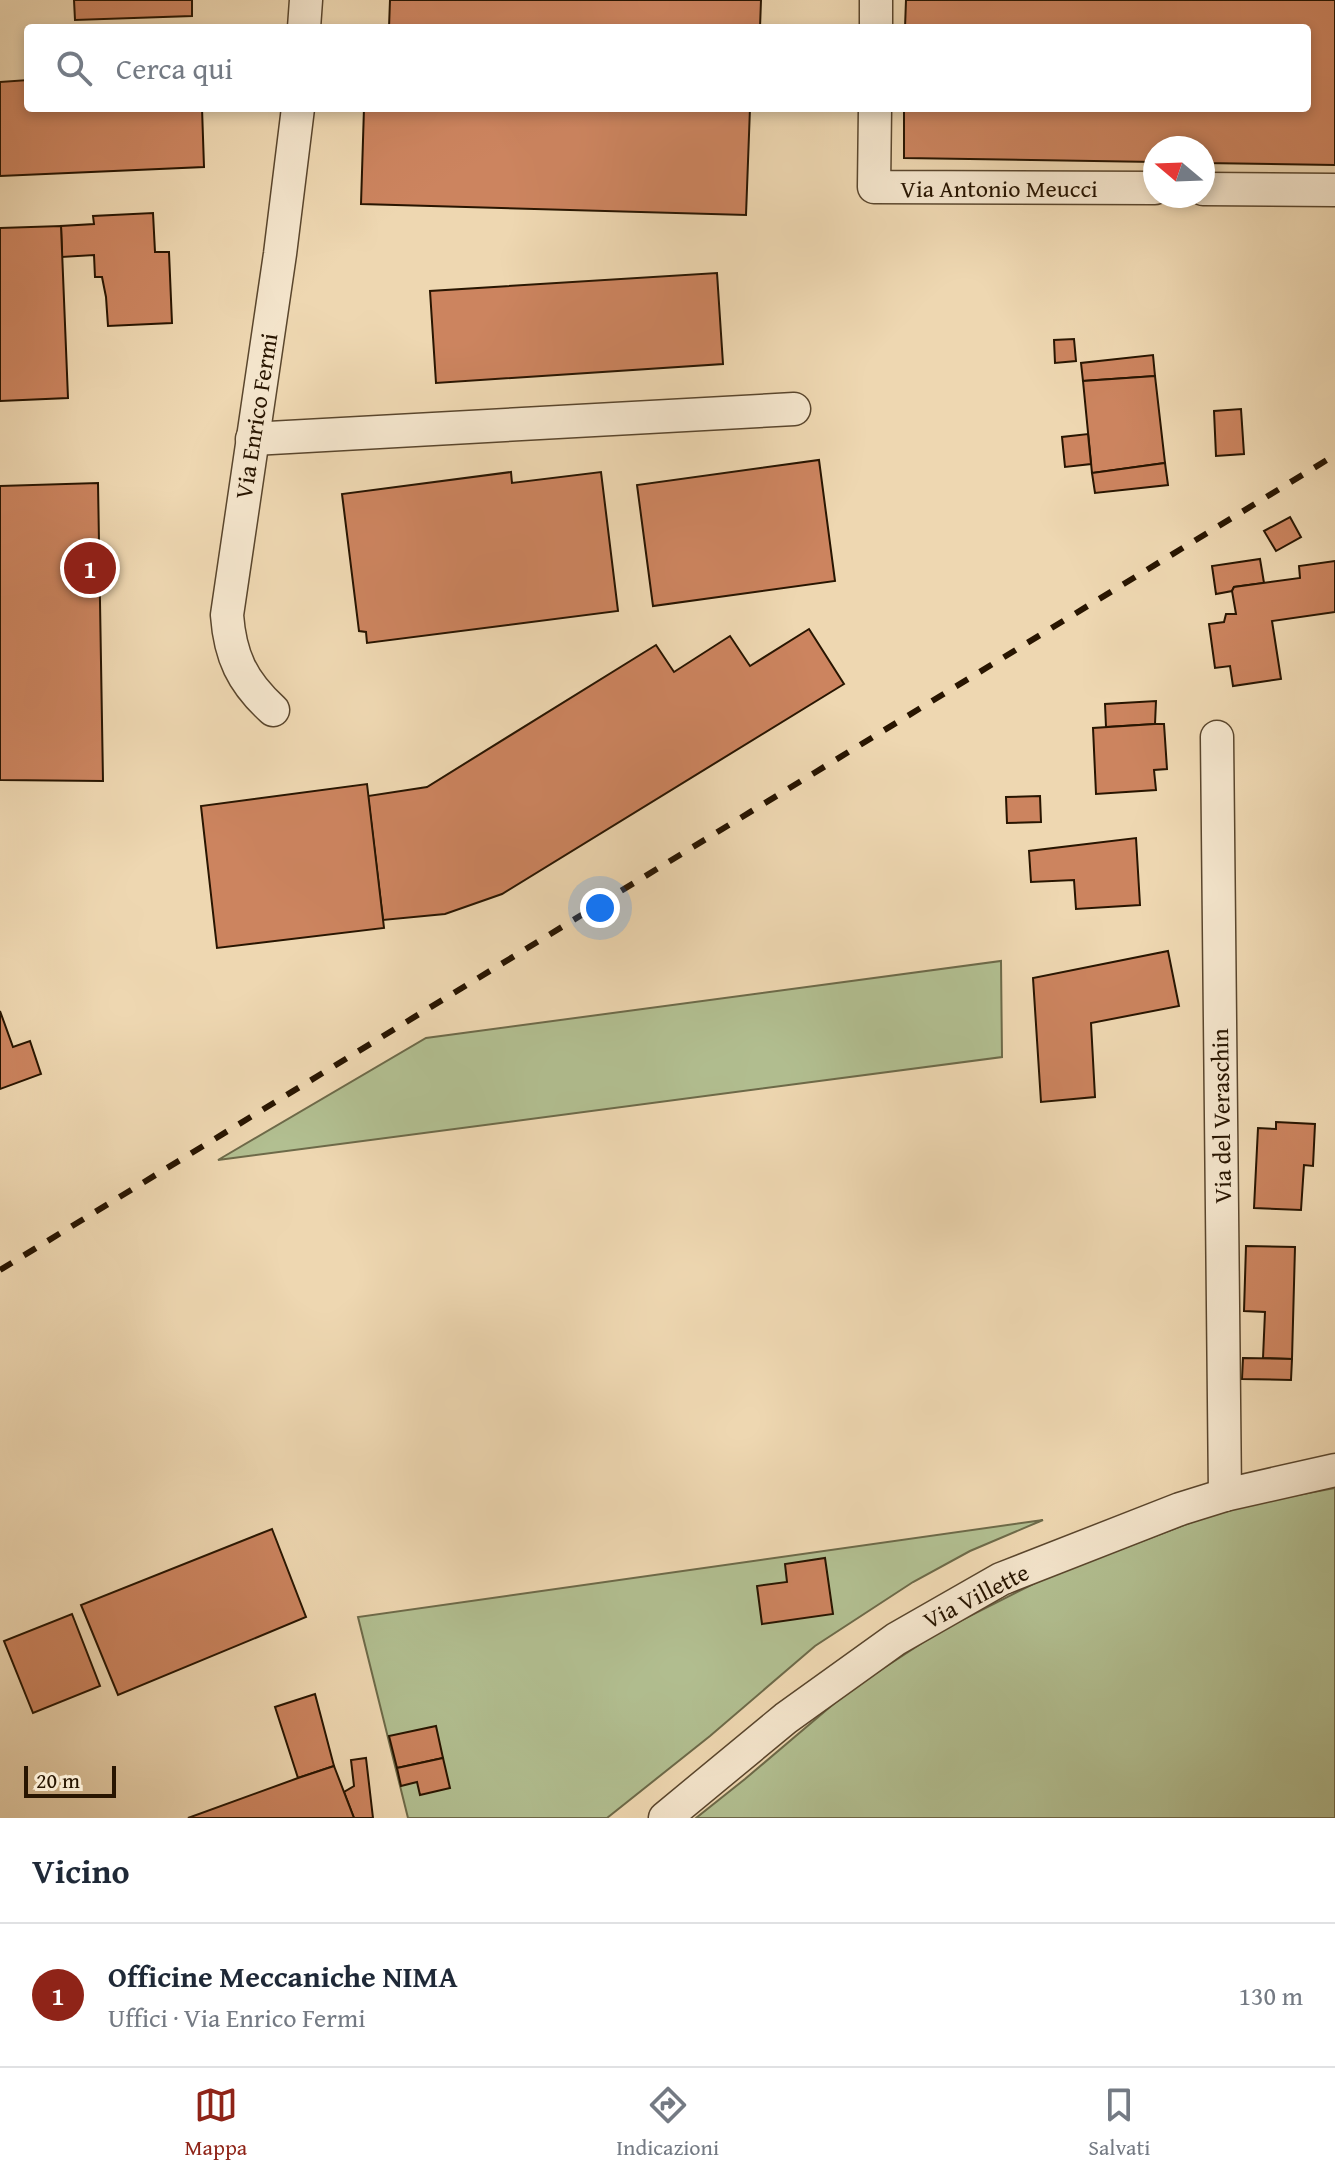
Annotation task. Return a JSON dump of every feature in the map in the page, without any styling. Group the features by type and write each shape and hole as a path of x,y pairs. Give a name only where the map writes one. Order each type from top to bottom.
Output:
{"street":[{"path":"304,24 306,0"},
{"path":"876,0 876,24"},
{"name":"Via Enrico Fermi","path":"273,710 246,680 234,659 227,615 298,112"},
{"name":"Via Antonio Meucci","path":"875,112 874,187 1143,188"},
{"path":"1215,189 1335,190"},
{"path":"252,439 794,409"},
{"name":"Via del Veraschin","path":"1217,737 1225,1495"},
{"name":"Via Villette","path":"665,1818 786,1718 896,1639 1001,1579 1180,1509 1225,1495 1335,1470"}],"green space":[{"path":"1001,961 1002,1057 218,1160 426,1038"},
{"path":"1335,1488 1335,1818 696,1818 850,1690 942,1630 1045,1578 1229,1508"},
{"path":"1043,1520 970,1551 913,1582 815,1646 710,1736 607,1818 408,1818 358,1617"}],"building":[{"path":"74,0 192,0 192,16 75,20"},
{"path":"390,0 761,0 760,24 389,24"},
{"path":"906,0 1335,0 1335,165 1215,163 1215,136 1143,136 1143,162 904,158 904,112 1311,112 1311,24 905,24"},
{"path":"24,80 24,112 202,112 204,167 0,176 0,82"},
{"path":"364,112 750,112 746,215 361,204"},
{"path":"153,213 155,252 169,252 172,323 108,326 106,297 102,277 95,277 94,255 62,257 61,226 94,224 93,216"},
{"path":"61,226 68,398 0,401 0,228"},
{"path":"717,273 723,364 436,383 430,291"},
{"path":"1074,339 1076,361 1055,363 1054,340"},
{"path":"1153,355 1155,376 1083,381 1081,363"},
{"path":"1155,376 1165,463 1092,473 1083,381"},
{"path":"1241,409 1244,454 1216,456 1214,411"},
{"path":"1088,434 1091,464 1065,467 1062,437"},
{"path":"819,460 835,581 653,606 637,485"},
{"path":"1165,463 1168,485 1095,493 1092,473"},
{"path":"511,472 512,483 601,472 618,611 367,643 366,632 359,631 342,494"},
{"path":"98,483 103,781 0,780 0,486"},
{"path":"1290,517 1301,537 1276,551 1264,531"},
{"path":"1260,559 1264,583 1234,587 1232,591 1216,594 1212,566"},
{"path":"1335,561 1335,612 1272,621 1281,679 1233,686 1230,666 1215,668 1209,624 1224,622 1226,614 1236,614 1234,587 1300,578 1299,566"},
{"path":"809,629 844,684 502,894 445,914 383,920 368,796 427,787 656,645 674,672 730,636 750,666"},
{"path":"1156,701 1155,724 1106,727 1105,704"},
{"path":"1164,724 1167,769 1154,770 1156,790 1096,794 1093,728"},
{"path":"367,784 384,928 217,948 201,806"},
{"path":"1040,796 1041,822 1007,823 1006,797"},
{"path":"1136,838 1140,905 1076,909 1074,880 1031,882 1029,851"},
{"path":"1168,951 1179,1006 1091,1023 1095,1097 1041,1102 1033,978"},
{"path":"0,1011 13,1047 30,1041 41,1074 0,1089"},
{"path":"1276,1122 1315,1124 1313,1166 1304,1165 1301,1210 1254,1208 1258,1128 1276,1129"},
{"path":"1246,1246 1295,1247 1292,1359 1263,1358 1265,1312 1244,1311"},
{"path":"1243,1358 1292,1359 1291,1380 1242,1379"},
{"path":"272,1529 306,1617 118,1695 81,1605"},
{"path":"825,1558 833,1614 762,1624 757,1586 787,1582 785,1564"},
{"path":"72,1614 100,1686 33,1713 4,1641"},
{"path":"315,1694 334,1766 298,1778 275,1707"},
{"path":"436,1726 443,1758 397,1768 389,1736"},
{"path":"366,1758 373,1818 354,1818 344,1792 354,1786 351,1760"},
{"path":"443,1758 450,1788 420,1795 417,1782 401,1786 397,1768"},
{"path":"334,1766 354,1818 188,1818 298,1778"}],"railway":[{"path":"0,1270 1335,455"}],"place":[{"name":"Officine Meccaniche NIMA","path":"90,568"}]}
